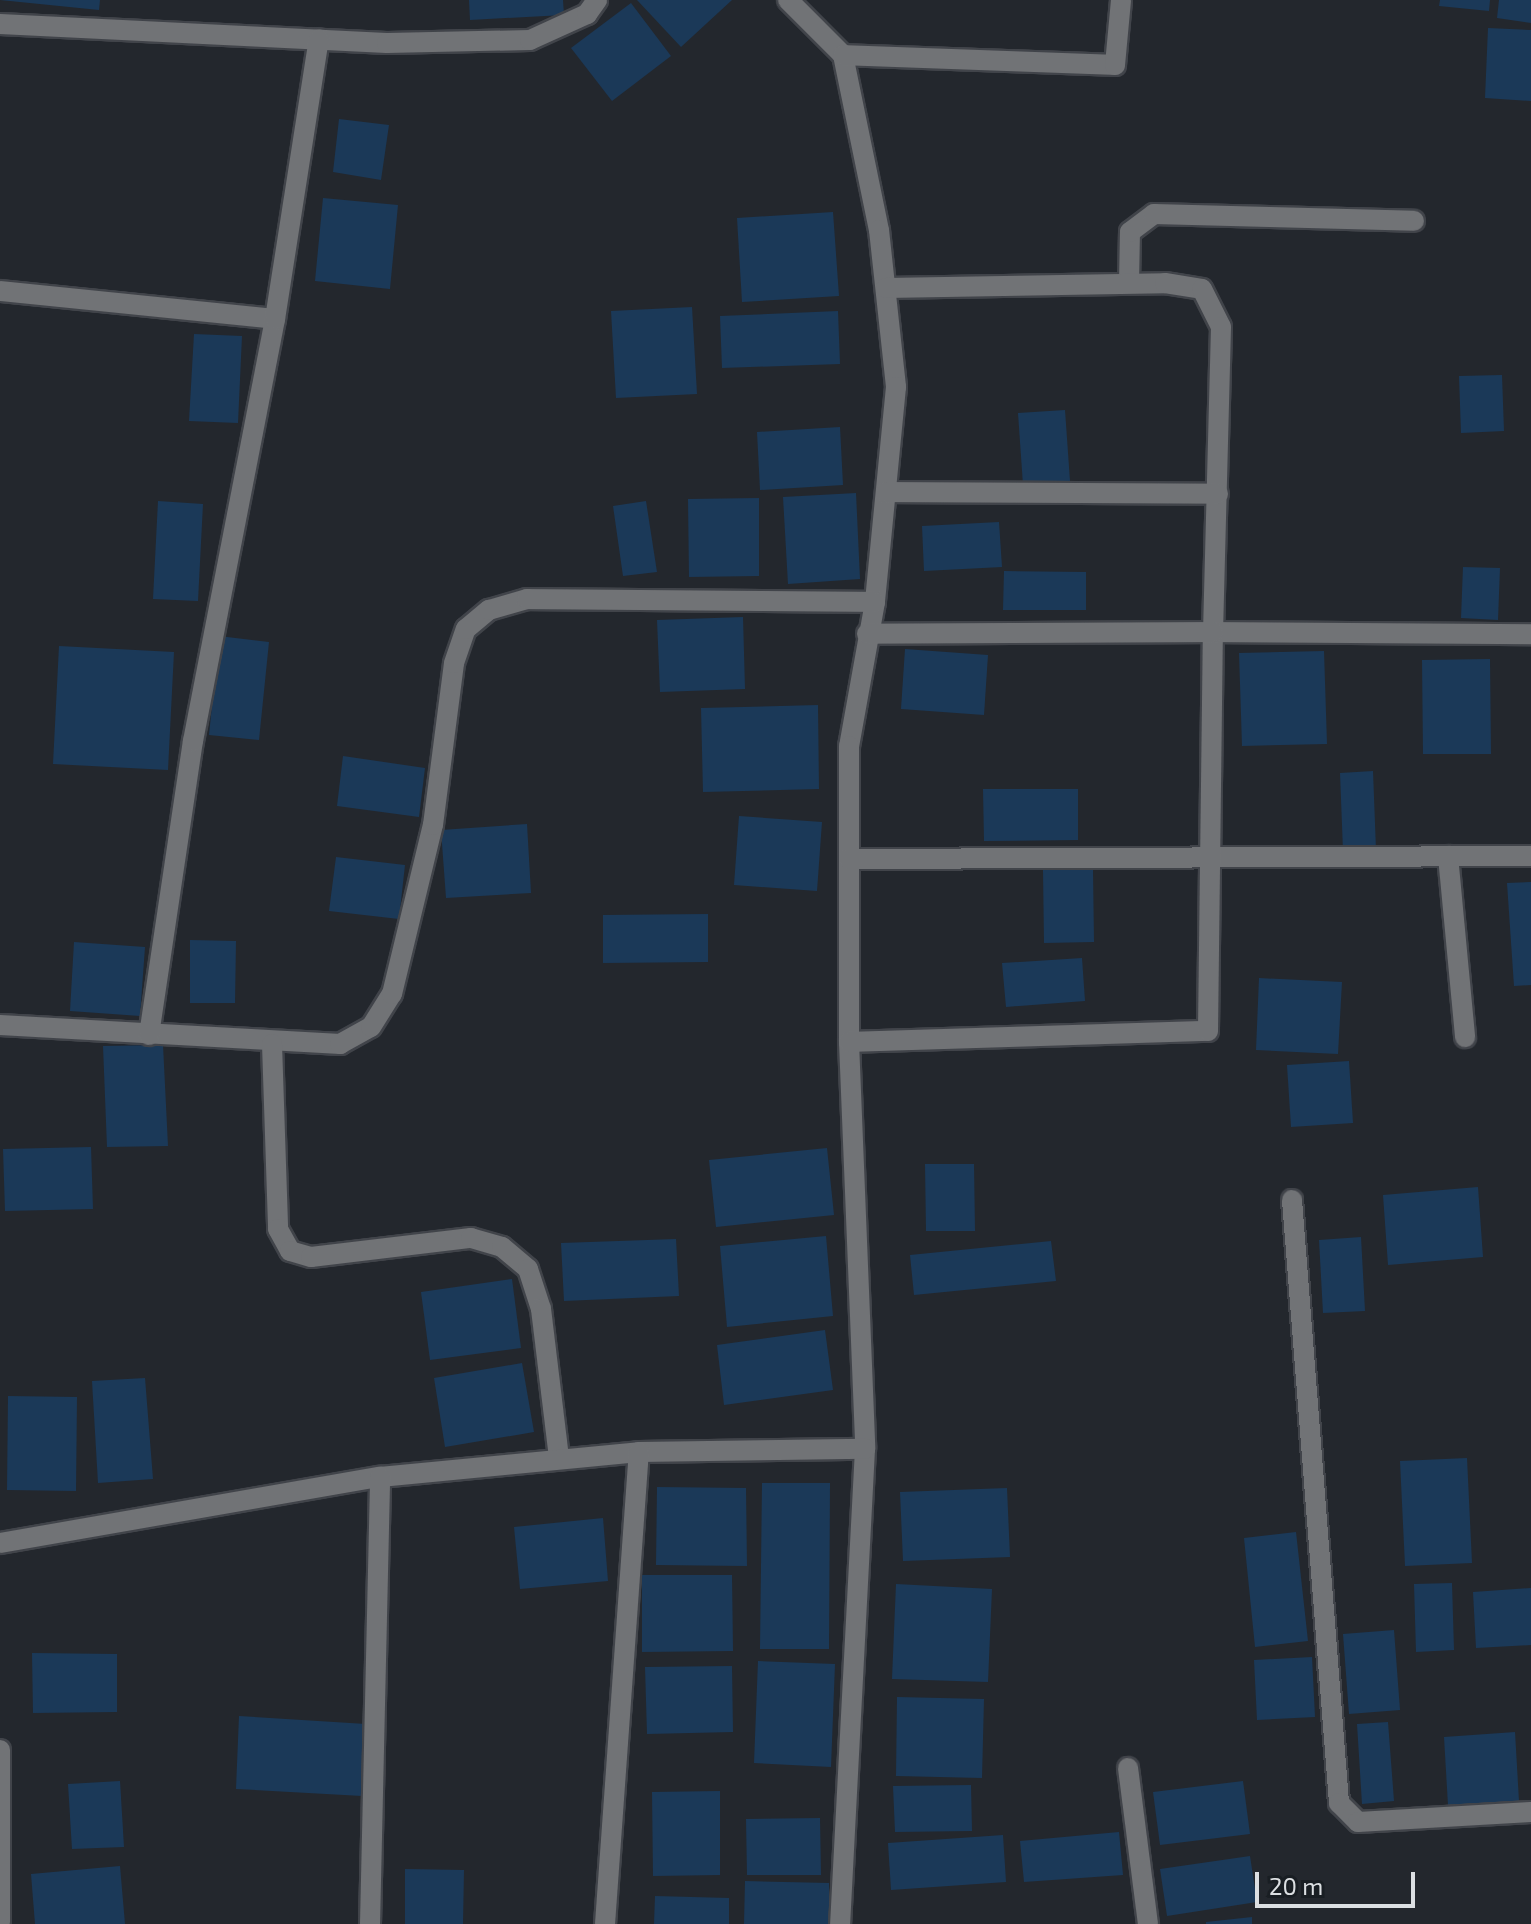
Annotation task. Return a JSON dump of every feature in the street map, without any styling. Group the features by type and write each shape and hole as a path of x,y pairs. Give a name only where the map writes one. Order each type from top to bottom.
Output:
{"street":[{"path":"0,24 319,39 530,40 587,14 597,0"},
{"path":"788,0 843,55 886,288 896,387 875,602 849,746 849,1042 865,1449 840,1924"},
{"path":"843,55 1115,65 1121,0"},
{"path":"149,1035 193,741 275,319 319,39"},
{"path":"1129,283 1130,232 1154,214 1414,221"},
{"path":"849,1042 1208,1031 1214,860 1213,632 1221,327 1202,289 1129,283 886,288"},
{"path":"0,291 275,319"},
{"path":"886,492 1218,494"},
{"path":"0,1025 272,1044 340,1044 371,1027 392,994 433,825 454,663 466,629 489,610 527,599 875,602"},
{"path":"867,634 1531,634"},
{"path":"1448,856 1465,1037"},
{"path":"849,859 1214,860 1531,856"},
{"path":"272,1044 278,1229 290,1251 311,1257 471,1238 502,1247 528,1269 541,1309 559,1458"},
{"path":"1292,1200 1339,1803 1358,1822 1531,1812"},
{"path":"0,1543 380,1477 639,1452 865,1449"},
{"path":"605,1924 639,1452"},
{"path":"370,1924 380,1477"},
{"path":"0,1750 0,1922"},
{"path":"1128,1768 1148,1924"}],"building":[{"path":"0,0 100,0 99,10"},
{"path":"469,0 563,0 564,15 470,20"},
{"path":"637,0 732,0 681,47"},
{"path":"1440,0 1490,0 1489,11 1439,6"},
{"path":"1499,0 1531,0 1531,23 1497,18"},
{"path":"631,3 671,56 612,101 571,48"},
{"path":"1488,28 1531,30 1531,101 1485,98"},
{"path":"339,119 389,125 381,180 333,172"},
{"path":"323,198 398,205 390,289 315,281"},
{"path":"833,212 839,296 742,302 737,218"},
{"path":"692,307 697,394 616,398 611,311"},
{"path":"838,311 840,364 722,368 720,316"},
{"path":"194,334 242,336 238,423 189,421"},
{"path":"1502,375 1504,431 1461,433 1459,376"},
{"path":"1065,410 1070,481 1023,485 1018,413"},
{"path":"840,427 843,485 760,490 757,432"},
{"path":"856,493 860,579 788,584 783,497"},
{"path":"759,498 759,576 689,577 688,499"},
{"path":"158,501 203,504 198,601 153,599"},
{"path":"646,501 657,572 623,576 613,506"},
{"path":"999,522 1002,567 924,571 922,526"},
{"path":"1463,567 1500,568 1498,620 1461,618"},
{"path":"1004,571 1086,572 1086,610 1003,610"},
{"path":"743,617 745,689 660,692 657,620"},
{"path":"219,636 269,642 259,740 209,735"},
{"path":"59,646 174,652 168,770 53,764"},
{"path":"905,649 988,655 984,715 901,709"},
{"path":"1324,651 1327,744 1242,746 1239,653"},
{"path":"1490,659 1491,754 1423,754 1422,660"},
{"path":"818,705 819,789 703,792 701,708"},
{"path":"343,756 425,768 419,817 337,806"},
{"path":"1373,771 1376,850 1343,851 1340,773"},
{"path":"983,789 1078,789 1078,840 984,841"},
{"path":"739,816 822,822 817,891 734,885"},
{"path":"527,824 531,893 446,898 441,830"},
{"path":"336,857 405,865 399,919 329,911"},
{"path":"1043,870 1093,870 1094,942 1044,943"},
{"path":"1531,882 1531,985 1514,986 1507,883"},
{"path":"708,914 708,962 603,963 603,915"},
{"path":"190,940 236,941 235,1003 190,1003"},
{"path":"74,942 145,947 140,1016 70,1011"},
{"path":"1082,958 1085,1001 1006,1007 1002,963"},
{"path":"1259,978 1342,982 1338,1054 1256,1050"},
{"path":"163,1045 168,1146 107,1147 103,1046"},
{"path":"1349,1061 1353,1123 1291,1127 1287,1065"},
{"path":"91,1147 93,1209 5,1211 3,1149"},
{"path":"827,1148 834,1215 716,1227 709,1160"},
{"path":"925,1164 974,1164 975,1231 926,1231"},
{"path":"1478,1187 1483,1257 1388,1265 1383,1195"},
{"path":"826,1236 833,1316 727,1327 720,1246"},
{"path":"1361,1237 1365,1311 1323,1313 1319,1240"},
{"path":"676,1239 679,1296 564,1301 561,1243"},
{"path":"1051,1241 1056,1281 914,1295 910,1255"},
{"path":"512,1279 521,1348 430,1360 421,1292"},
{"path":"825,1330 833,1390 724,1405 717,1345"},
{"path":"522,1363 534,1432 445,1447 434,1378"},
{"path":"145,1378 153,1479 98,1483 92,1381"},
{"path":"8,1396 77,1397 76,1491 7,1490"},
{"path":"1467,1458 1472,1563 1405,1566 1400,1461"},
{"path":"762,1483 830,1483 829,1649 760,1649"},
{"path":"657,1487 746,1488 747,1566 656,1565"},
{"path":"1007,1488 1010,1557 903,1561 900,1492"},
{"path":"603,1518 608,1581 520,1589 514,1527"},
{"path":"1296,1532 1308,1641 1255,1647 1244,1538"},
{"path":"642,1575 732,1575 733,1651 642,1652"},
{"path":"1452,1583 1454,1650 1416,1652 1414,1584"},
{"path":"896,1584 992,1589 988,1682 892,1679"},
{"path":"1531,1588 1531,1645 1476,1648 1473,1592"},
{"path":"1394,1630 1400,1710 1349,1714 1343,1634"},
{"path":"32,1653 117,1654 117,1712 33,1713"},
{"path":"1312,1657 1315,1717 1257,1720 1254,1660"},
{"path":"758,1661 835,1664 831,1767 754,1763"},
{"path":"732,1666 733,1732 647,1734 645,1667"},
{"path":"897,1697 984,1699 982,1778 896,1776"},
{"path":"239,1716 366,1724 362,1796 236,1789"},
{"path":"1388,1722 1394,1801 1362,1804 1357,1724"},
{"path":"1515,1732 1519,1801 1448,1805 1444,1737"},
{"path":"120,1781 124,1847 72,1849 68,1784"},
{"path":"1243,1781 1250,1834 1160,1845 1153,1792"},
{"path":"971,1785 972,1831 895,1832 893,1786"},
{"path":"720,1791 720,1875 653,1876 652,1792"},
{"path":"820,1818 821,1875 747,1875 746,1819"},
{"path":"1119,1832 1123,1875 1024,1882 1020,1841"},
{"path":"1003,1835 1006,1882 891,1890 888,1843"},
{"path":"1250,1856 1257,1902 1167,1916 1160,1869"},
{"path":"120,1866 125,1924 35,1924 31,1874"},
{"path":"405,1869 464,1870 463,1924 405,1924"},
{"path":"745,1881 829,1883 829,1924 744,1924"},
{"path":"655,1896 729,1898 729,1924 654,1924"},
{"path":"1252,1917 1252,1924 1206,1924 1206,1922"}]}
